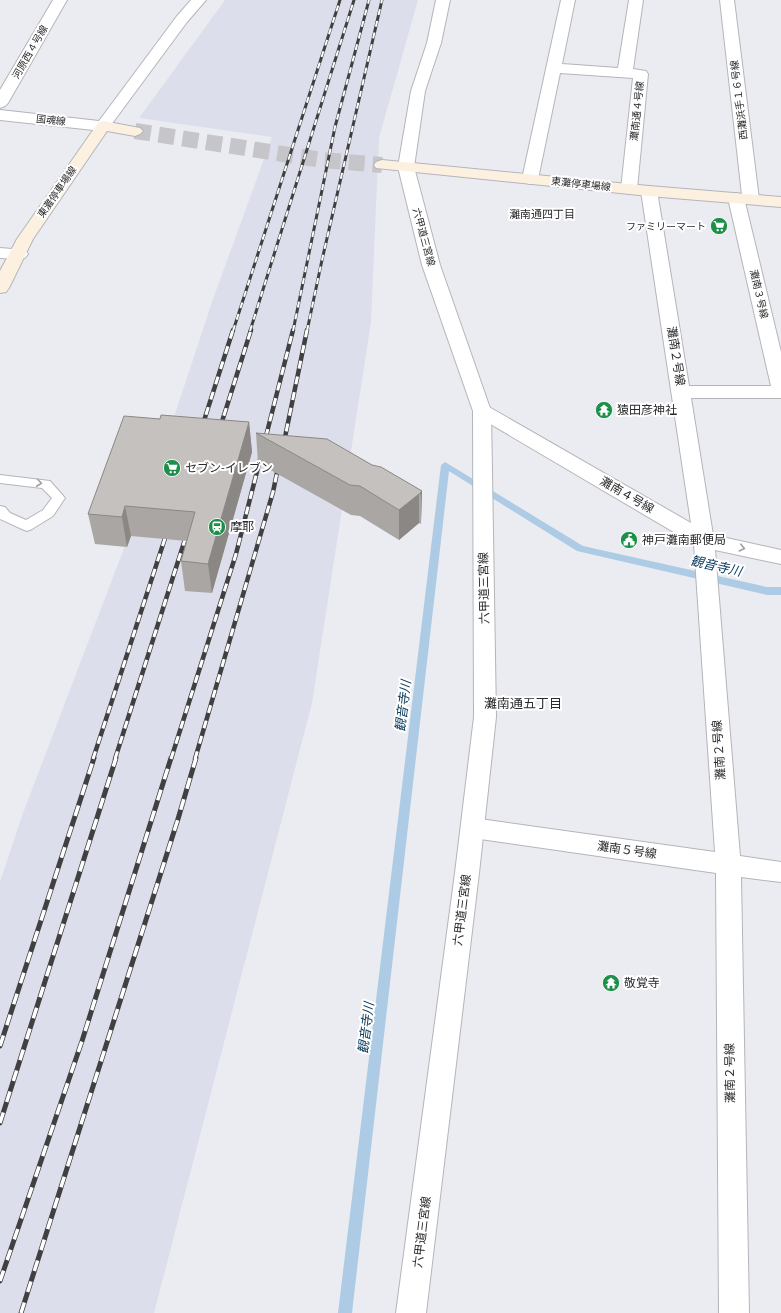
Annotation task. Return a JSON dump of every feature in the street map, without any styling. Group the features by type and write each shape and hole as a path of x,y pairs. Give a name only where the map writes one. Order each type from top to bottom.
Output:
{"main road":[{"path":"103,126 134,131"},
{"name":"東灘停車場線","path":"0,288 25,240 103,126"},
{"name":"東灘停車場線","path":"382,165 649,191 781,202"}],"street":[{"name":"河原西４号線","path":"0,103 60,0"},
{"path":"103,126 182,19 199,0"},
{"name":"六甲道三宮線","path":"411,1313 473,828 485,717 482,411 431,266 406,167 418,91 434,43 443,0"},
{"path":"530,179 568,0"},
{"path":"625,72 636,0"},
{"name":"西灘浜手１６号線","path":"727,0 744,199"},
{"name":"灘南通４号線","path":"553,68 641,74 629,189"},
{"name":"国魂線","path":"0,115 103,126"},
{"name":"灘南２号線","path":"649,191 704,540 706,562 728,864 734,1313"},
{"name":"灘南３号線","path":"681,392 781,391 744,199"},
{"path":"0,253 19,254"},
{"name":"灘南４号線","path":"482,411 704,540 781,557"},
{"name":"灘南５号線","path":"473,828 781,872"}],"lane":[{"path":"0,479 46,484 58,498 48,513 27,526 5,516 0,510"}],"shaded area":[{"path":"225,0 418,0 379,138 371,322 312,703 154,1313 0,1313 0,882 23,813 174,417 213,299 272,137 139,118"}],"building":[{"path":"161,415 249,422 208,564 181,561 195,512 125,506 122,517 88,514 124,416 160,419"},
{"path":"256,433 327,439 372,465 381,467 422,491 420,493 421,494 399,510 360,486 350,485"}],"waterway":[{"name":"観音寺川","path":"345,1313 445,465 580,549 767,591 781,591"}],"tunnel":[{"path":"135,131 322,160 382,165"}],"railway":[{"path":"233,331 340,0"},
{"path":"250,331 354,0"},
{"path":"293,331 335,127 369,0"},
{"path":"307,331 382,0"},
{"path":"201,430 233,330"},
{"path":"219,431 251,330"},
{"path":"171,759 236,554 293,330"},
{"path":"283,447 307,330"},
{"path":"195,759 273,492 279,463"},
{"path":"93,759 168,529"},
{"path":"115,759 188,530"},
{"path":"0,1046 94,758"},
{"path":"0,1123 116,758"},
{"path":"0,1281 82,1041 171,758"},
{"path":"21,1313 196,758"}],"place":[{"name":"ファミリーマート","path":"719,226"},
{"name":"猿田彦神社","path":"604,410"},
{"name":"セブン-イレブン","path":"172,468"},
{"name":"摩耶","path":"217,527"},
{"name":"神戸灘南郵便局","path":"629,540"},
{"name":"敬覚寺","path":"611,983"}],"district":[{"name":"灘南通四丁目","path":"542,214"},
{"name":"灘南通五丁目","path":"523,703"}]}
